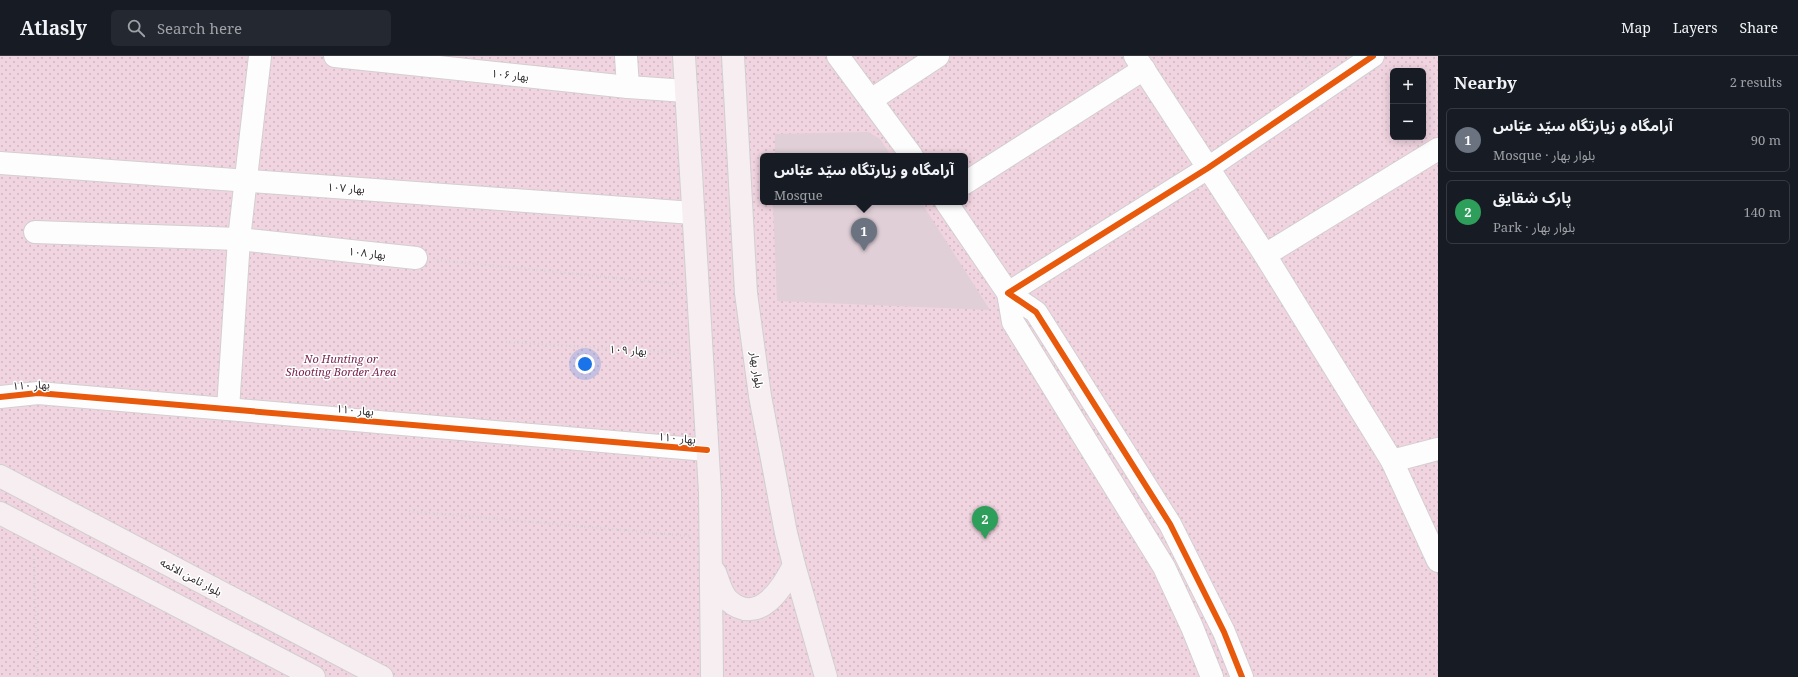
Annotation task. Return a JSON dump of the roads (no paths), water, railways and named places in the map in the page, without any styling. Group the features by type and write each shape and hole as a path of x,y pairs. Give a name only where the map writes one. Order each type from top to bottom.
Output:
{"main road":[{"path":"684,56 708,450 712,565 712,677"},
{"name":"بلوار بهار","path":"733,56 746,293 760,396 784,525 826,677"},
{"name":"بلوار ثامن الائمه","path":"0,476 382,677"},
{"path":"0,513 314,677"},
{"path":"712,565 722,590 728,600 742,608 752,608 770,601 780,591 794,565"}],"street":[{"path":"228,409 239,239 260,56"},
{"name":"بهار ۱۰۶","path":"335,56 628,87 686,91"},
{"path":"626,56 628,87"},
{"path":"838,56 910,153"},
{"path":"871,100 938,56"},
{"path":"1008,293 1208,168 1373,56"},
{"path":"968,181 1139,62 1265,255 1392,462 1438,561"},
{"path":"1265,255 1438,149"},
{"name":"بهار ۱۰۷","path":"0,163 693,213"},
{"path":"948,205 1008,293 1036,312 1170,524 1224,632 1242,677"},
{"name":"بهار ۱۰۸","path":"35,232 239,239 416,258"},
{"path":"1008,293 1014,322 1164,567 1192,627 1212,677"},
{"name":"بهار ۱۱۰","path":"0,396 38,393 708,450"},
{"path":"1392,462 1438,449"}],"place":[{"name":"آرامگاه و زیارتگاه سیّد عبّاس","path":"864,251"},
{"name":"پارک شقایق","path":"985,539"}],"park label":[{"name":"No Hunting or Shooting Border Area","path":"341,365"}]}
